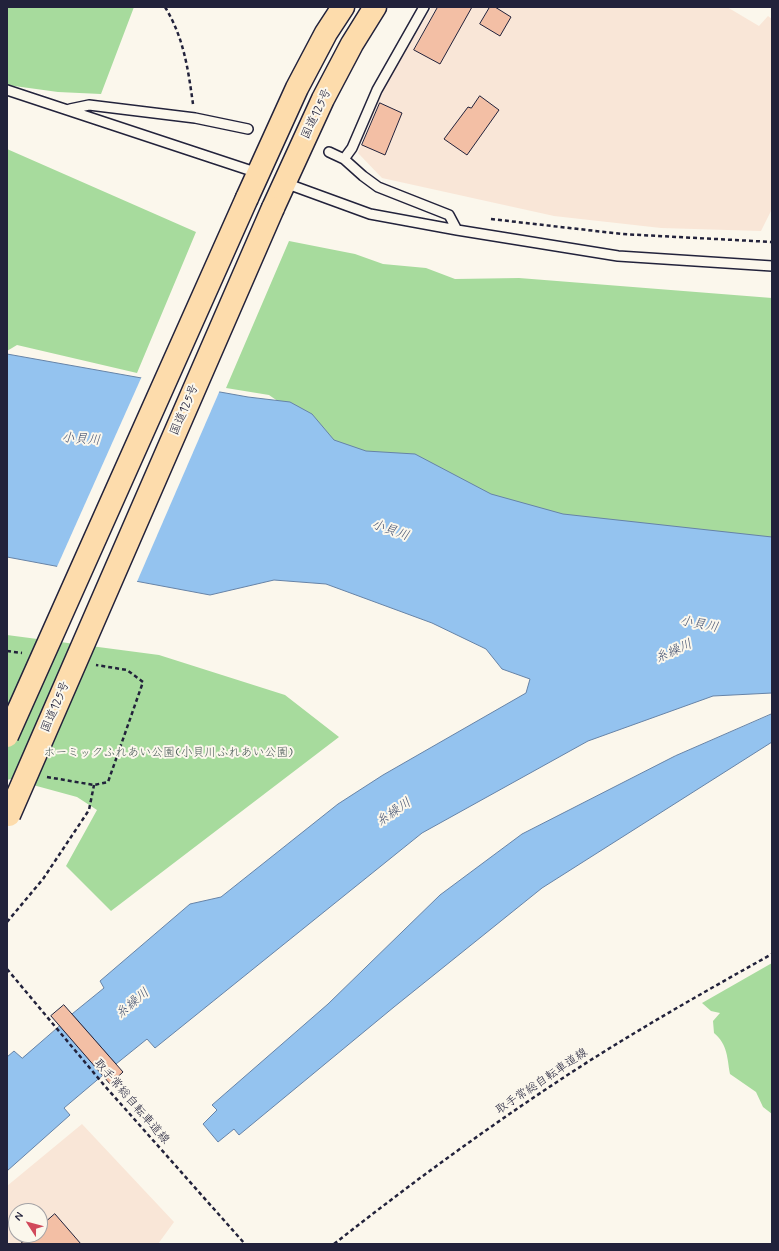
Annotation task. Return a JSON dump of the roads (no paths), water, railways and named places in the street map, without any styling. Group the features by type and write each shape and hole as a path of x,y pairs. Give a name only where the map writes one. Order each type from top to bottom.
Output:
{"highway":[{"path":"7,736 297,88 326,33 343,7"},
{"name":"国道125号","path":"8,818 273,208 327,92 352,44 375,7"}],"lane":[{"path":"344,159 352,148 376,90 424,7"},
{"path":"7,90 258,173"},
{"path":"68,110 89,105 195,118 248,129"},
{"path":"328,152 344,159 378,187 448,216 457,230"},
{"path":"285,183 370,214 457,230 618,256 772,266"}],"water":[{"path":"7,354 248,397 290,402 312,414 334,440 366,451 415,454 491,494 563,514 772,537 772,693 713,696 588,741 422,833 155,1048 147,1039 116,1064 72,1014 104,988 100,981 190,904 221,897 338,804 383,775 526,693 530,679 502,669 486,649 432,623 326,584 274,580 210,595 7,557"},
{"path":"772,714 772,742 542,888 394,1007 239,1135 234,1129 218,1142 203,1124 217,1110 212,1105 328,1004 440,895 522,834 675,756"},
{"path":"60,1026 103,1075 64,1108 70,1115 7,1171 7,1057 14,1051 22,1058"}],"water label":[{"name":"小貝川","path":"81,440"},
{"name":"小貝川","path":"390,531"},
{"name":"小貝川","path":"699,625"},
{"name":"糸繰川","path":"674,652"},
{"name":"糸繰川","path":"394,813"},
{"name":"糸繰川","path":"133,1004"}],"park label":[{"name":"ホーミックふれあい公園(小貝川ふれあい公園)","path":"168,753"}]}
